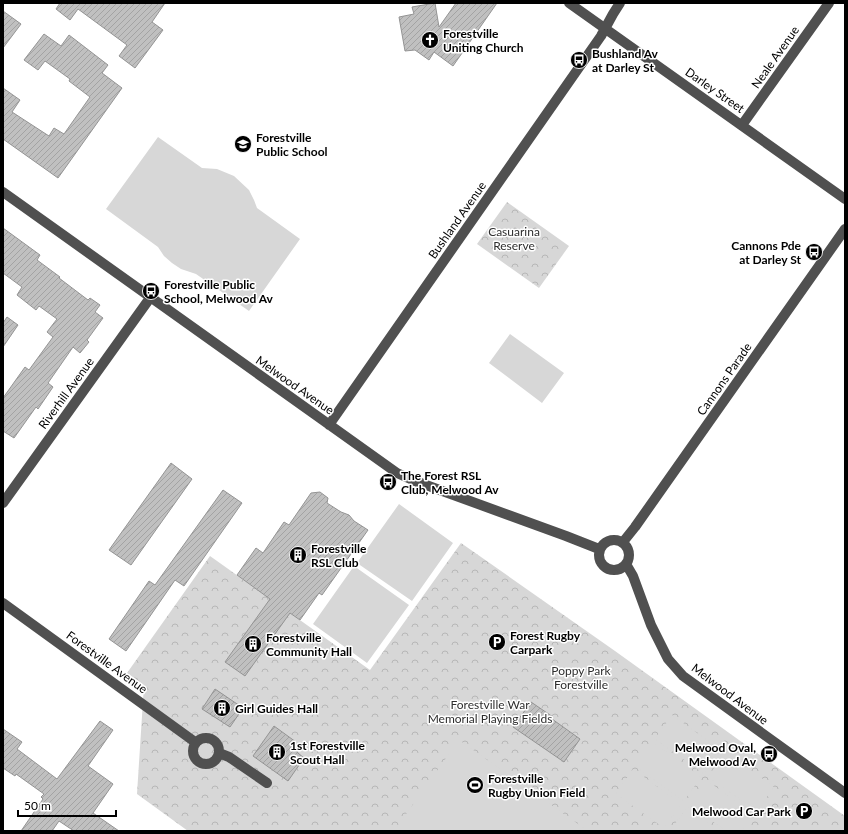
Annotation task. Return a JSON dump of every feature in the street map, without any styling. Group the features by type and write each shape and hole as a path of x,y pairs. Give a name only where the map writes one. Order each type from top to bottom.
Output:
{"street":[{"name":"Darley Street","path":"569,3 845,199"},
{"name":"Bushland Avenue","path":"329,425 601,36 620,3"},
{"name":"Neale Avenue","path":"742,125 829,3"},
{"name":"Melwood Avenue","path":"3,192 150,298 406,478 599,549"},
{"name":"Cannons Parade","path":"623,542 845,229"},
{"name":"Riverhill Avenue","path":"3,503 150,298"},
{"path":"610,540 619,540 623,542 629,555 626,564 618,570 608,570 599,559 599,549 605,542 610,540"},
{"name":"Melwood Avenue","path":"626,564 633,576 651,625 668,659 683,676 845,793"},
{"name":"Forestville Avenue","path":"3,603 195,742"},
{"path":"203,738 212,738 218,745 218,758 211,764 202,764 195,759 193,755 192,750 195,742 203,738"},
{"path":"219,753 229,756 267,783"}],"green space":[{"path":"158,137 202,168 217,169 234,176 249,190 257,208 300,239 249,311 196,274 181,269 172,263 164,256 158,247 106,209"},
{"name":"Casuarina Reserve","path":"507,202 569,246 539,288 477,244"},
{"path":"510,334 564,373 542,403 489,363"},
{"path":"399,504 453,543 412,601 357,563"},
{"name":"Forestville War Memorial Playing Fields","path":"461,543 615,651 845,816 845,831 188,831 137,794 144,685 127,673 210,556 370,670"},
{"path":"354,566 409,605 367,663 313,624"},
{"path":"672,715 721,750 704,774 655,739"},
{"name":"Forestville Rugby Union Field","path":"459,740 588,831 394,831"},
{"path":"653,742 701,777 684,801 635,766"},
{"path":"725,752 774,787 757,811 708,777"},
{"path":"633,769 681,804 664,828 616,794"},
{"path":"706,780 754,814 742,831 726,831 688,804"},
{"path":"687,807 720,831 670,831"}],"building":[{"path":"60,3 165,3 152,22 163,30 135,68 119,56 127,45 78,9 70,20 56,9"},
{"name":"Forestville Uniting Church","path":"435,3 439,27 456,3 497,3 453,66 434,52 429,60 415,50 405,51 399,17 414,14 412,7"},
{"path":"3,11 21,24 3,48"},
{"path":"44,34 61,46 69,35 108,65 102,73 122,88 58,178 3,139 3,88 20,100 12,112 49,136 54,128 64,134 90,97 69,81 70,79 45,61 38,70 24,60"},
{"path":"3,228 40,255 37,260 60,277 59,278 88,300 90,298 100,305 95,312 103,318 87,340 89,342 80,353 73,347 48,383 53,387 38,409 36,407 14,438 3,431 3,398 25,367 29,370 53,337 47,332 57,319 39,306 36,310 17,295 22,287 3,273"},
{"path":"7,317 18,325 3,347 3,323"},
{"path":"171,463 192,479 131,565 109,550"},
{"path":"223,490 242,503 184,586 175,580 126,651 109,639 149,581 155,585"},
{"name":"Forestville RSL Club","path":"320,492 328,498 327,503 349,515 354,521 368,530 322,595 319,593 300,620 290,613 245,676 225,662 270,599 237,575 256,548 263,553 284,522 289,525 311,493"},
{"name":"Girl Guides Hall","path":"215,689 243,708 230,727 202,709"},
{"path":"531,702 553,717 552,719 580,739 564,762 513,727"},
{"path":"100,721 113,730 88,766 113,784 93,813 119,831 74,831 59,821 52,831 21,831 43,799 41,797 44,794 16,774 15,776 3,768 3,729 22,742 17,749 57,779"},
{"name":"1st Forestville Scout Hall","path":"274,726 296,742 292,748 304,758 288,781 253,756"}],"place":[{"name":"Forestville Uniting Church","path":"430,40"},
{"name":"Bushland Av at Darley St","path":"579,60"},
{"name":"Forestville Public School","path":"243,144"},
{"name":"Cannons Pde at Darley St","path":"814,252"},
{"name":"Forestville Public School, Melwood Av","path":"151,291"},
{"name":"The Forest RSL Club, Melwood Av","path":"388,482"},
{"name":"Forestville RSL Club","path":"298,555"},
{"name":"Forest Rugby Carpark","path":"497,642"},
{"name":"Forestville Community Hall","path":"253,644"},
{"name":"Girl Guides Hall","path":"222,708"},
{"name":"1st Forestville Scout Hall","path":"277,752"},
{"name":"Melwood Oval, Melwood Av","path":"769,754"},
{"name":"Forestville Rugby Union Field","path":"475,785"},
{"name":"Melwood Car Park","path":"804,811"}],"park label":[{"name":"Poppy Park Forestville","path":"581,677"}]}
